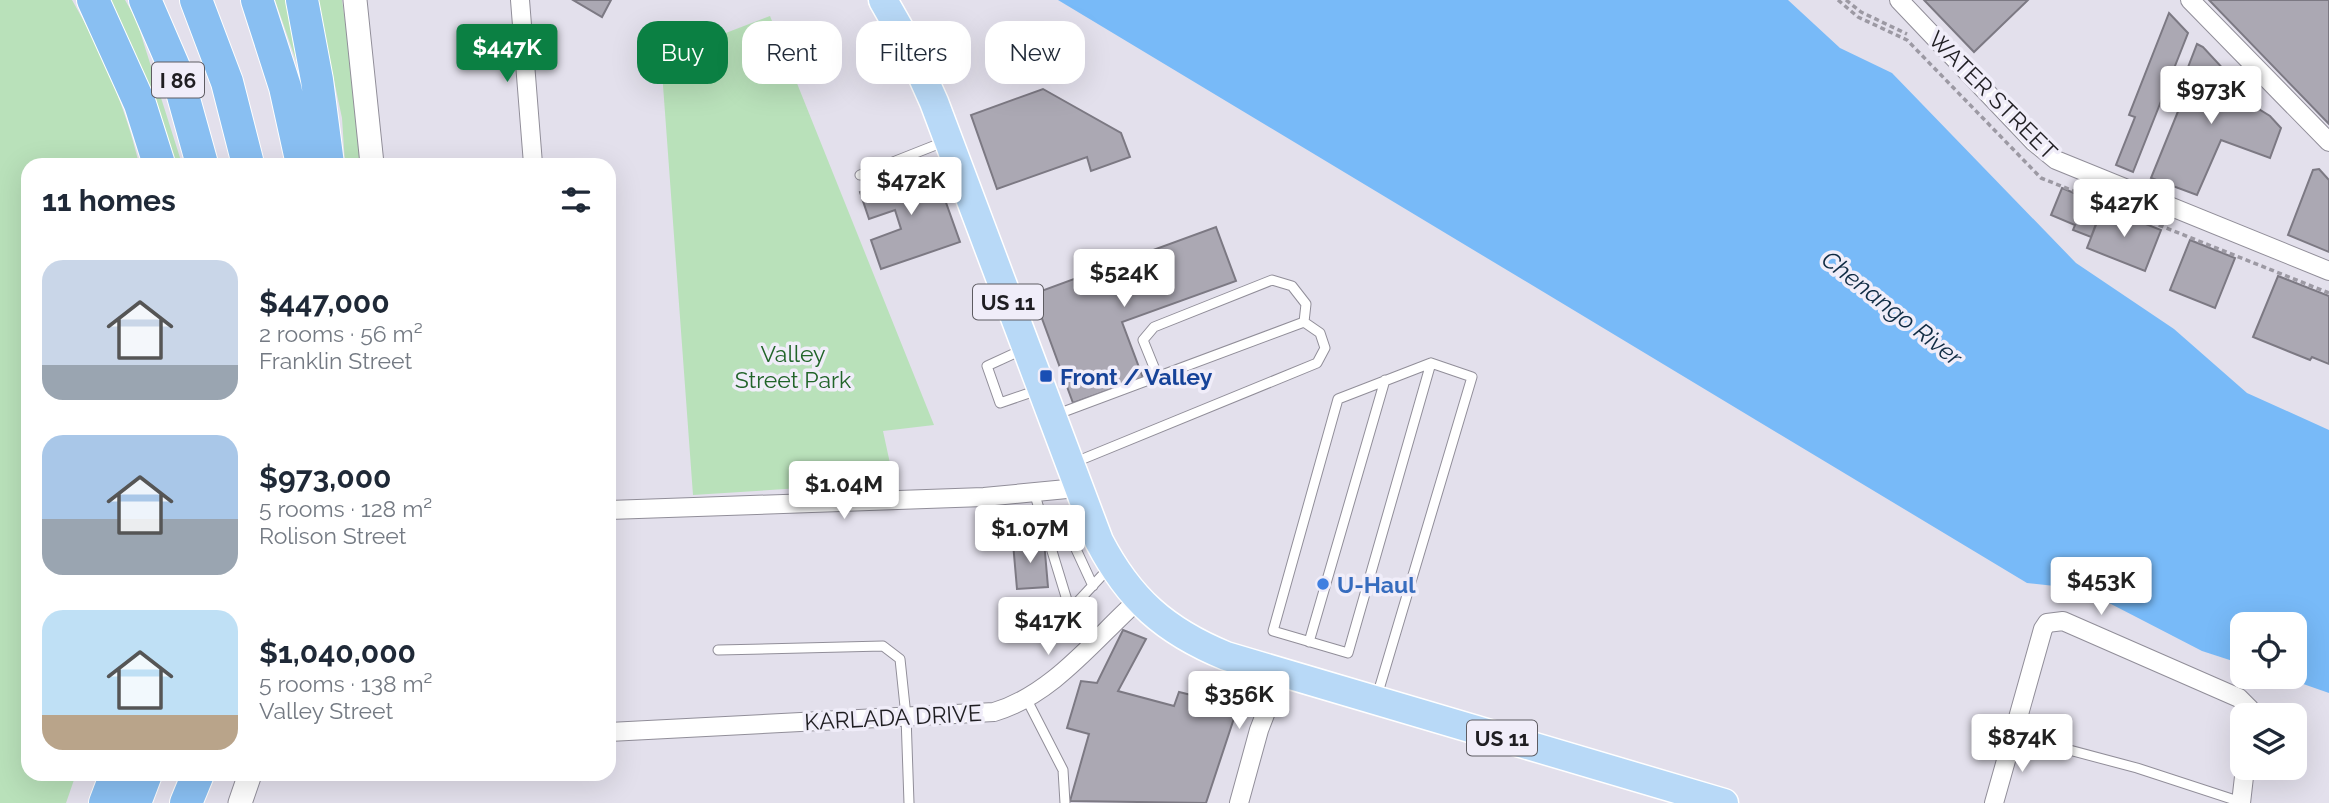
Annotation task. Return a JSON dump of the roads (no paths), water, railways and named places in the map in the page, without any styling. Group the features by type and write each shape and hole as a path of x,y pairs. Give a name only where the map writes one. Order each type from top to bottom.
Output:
{"highway":[{"path":"93,0 140,104 157,158"},
{"name":"I 86","path":"145,0 177,74 200,158"},
{"path":"196,0 227,82 246,158"},
{"path":"257,0 285,87 301,158"},
{"path":"302,0 319,90 327,158"},
{"path":"90,803 97,781"},
{"path":"105,803 113,781"},
{"path":"135,803 143,781"},
{"path":"186,803 195,781"}],"main road":[{"name":"US 11","path":"883,0 908,44 948,140 1051,417 1074,496 1112,566 1138,601 1166,624 1203,646 1281,673 1724,803"}],"street":[{"path":"355,0 371,158"},
{"path":"520,0 533,158"},
{"name":"WATER STREET","path":"1899,0 2035,142 2056,160 2329,271"},
{"path":"2190,0 2329,142"},
{"path":"616,510 984,497 1034,492 1074,496"},
{"name":"KARLADA DRIVE","path":"616,732 994,712 1027,700 1138,601"},
{"path":"1994,803 2043,629 2054,621 2063,621 2239,698 2244,703"},
{"path":"1239,803 1259,730 1281,673"},
{"path":"2241,803 2244,780"},
{"path":"240,803 248,781"}],"lane":[{"path":"860,175 948,140"},
{"path":"1158,377 1143,340 1154,327 1272,280 1292,286 1306,304 1304,322"},
{"path":"1051,417 1304,322"},
{"path":"1045,529 1074,496 1317,363 1325,348 1320,333 1304,322"},
{"path":"1025,348 987,366 1000,402 1040,389"},
{"path":"1376,701 1472,377 1431,363 1338,399 1273,631 1348,653 1431,363"},
{"path":"1310,642 1385,380"},
{"path":"1034,492 1070,610 1089,645"},
{"path":"1074,496 1093,586"},
{"path":"1070,610 1112,566"},
{"path":"718,650 883,646 900,659 906,716 909,803"},
{"path":"1027,700 1063,770 1065,803"},
{"path":"2013,735 2137,768 2241,803"}],"water":[{"name":"Chenango River","path":"1058,0 1788,0 1840,48 1892,73 2076,263 2174,329 2247,393 2329,430 2329,693 2307,685 2307,612 2230,612 2230,660 2202,651 2082,589 2027,583"}],"place":[{"name":"Front / Valley","path":"1046,376"},
{"name":"U-Haul","path":"1323,584"}],"park label":[{"name":"Valley Street Park","path":"793,366"}]}
